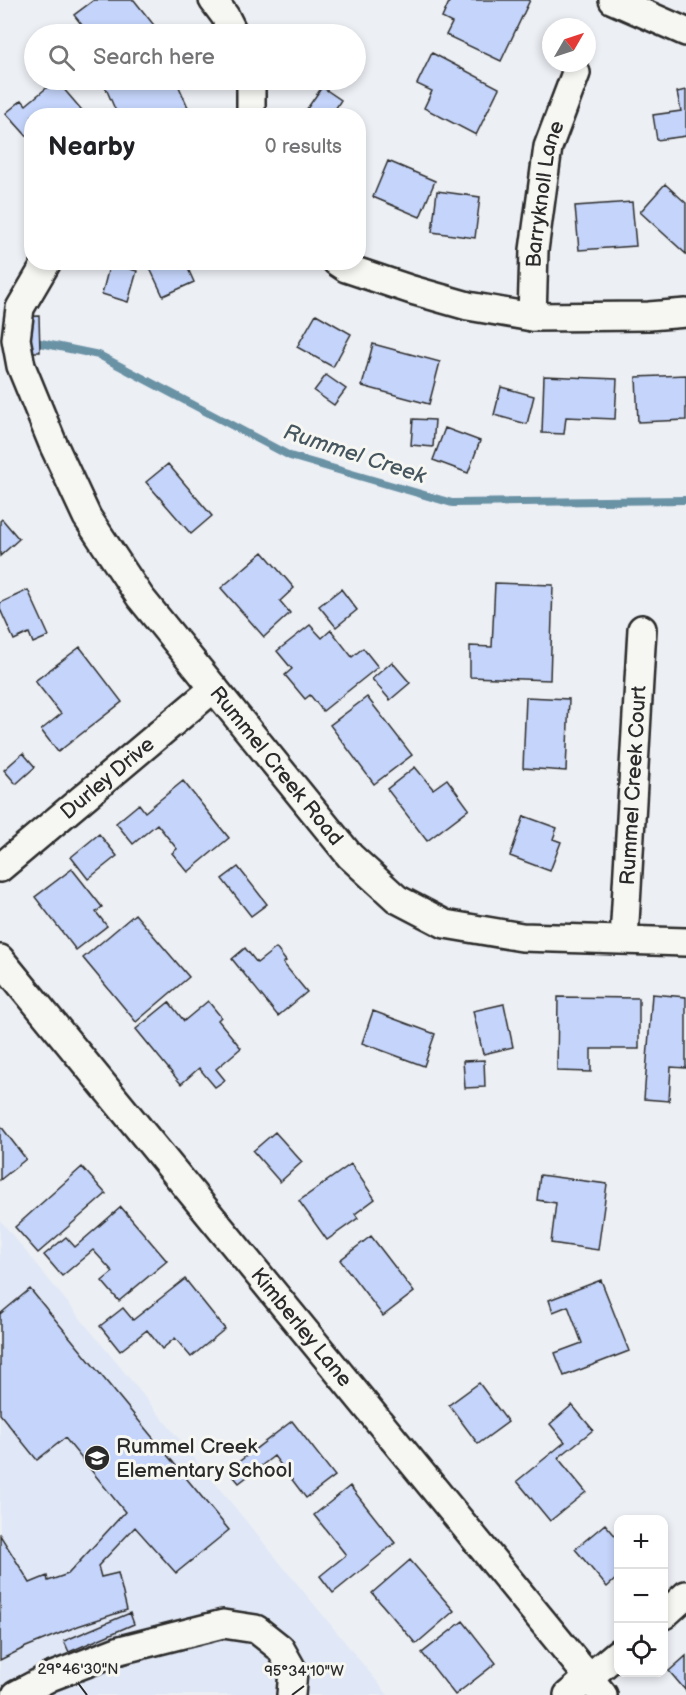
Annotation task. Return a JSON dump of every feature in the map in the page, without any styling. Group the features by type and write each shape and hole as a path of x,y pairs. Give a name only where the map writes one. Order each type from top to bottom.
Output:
{"street":[{"path":"213,0 229,24"},
{"path":"613,0 686,32"},
{"name":"Barryknoll Lane","path":"532,317 534,250 549,147 576,73"},
{"path":"251,90 251,108"},
{"name":"Rummel Creek Road","path":"42,270 20,308 16,339 21,366 53,444 87,517 140,597 350,856 397,899 445,924 522,937 686,942"},
{"path":"352,270 468,306 532,317 649,316 686,313"},
{"name":"Rummel Creek Court","path":"624,939 642,629"},
{"name":"Durley Drive","path":"0,868 214,688"},
{"name":"Kimberley Lane","path":"0,959 596,1686"},
{"path":"668,1611 686,1595"},
{"path":"16,1695 50,1677 120,1650 223,1624 256,1629 280,1648 292,1671 291,1695"},
{"path":"568,1695 596,1686 614,1659"}],"shaded area":[{"name":"Rummel Creek Elementary School","path":"0,1220 388,1695 0,1695"}],"building":[{"path":"94,0 134,0 153,24 81,24 74,15"},
{"path":"450,0 530,0 501,61 446,35 452,23 442,18"},
{"path":"432,53 499,88 476,135 424,108 432,91 417,84"},
{"path":"44,90 65,90 80,108 24,108 24,133 6,113 22,100 26,105"},
{"path":"107,90 180,90 188,108 114,108"},
{"path":"320,90 326,90 341,100 336,108 308,108"},
{"path":"686,90 686,136 657,140 653,115 681,111 677,92"},
{"path":"388,161 435,181 420,217 373,197"},
{"path":"665,184 686,203 686,254 640,212"},
{"path":"437,191 480,197 475,238 432,232"},
{"path":"632,202 636,246 579,250 575,206"},
{"path":"108,270 137,271 128,302 102,294"},
{"path":"151,270 189,270 194,282 163,296"},
{"path":"316,314 351,334 333,367 297,347"},
{"path":"39,316 40,352 15,352 14,317"},
{"path":"373,344 440,362 429,404 362,386"},
{"path":"326,375 346,389 334,405 314,391"},
{"path":"686,375 686,420 638,422 636,377"},
{"path":"544,376 617,379 615,419 566,417 564,434 542,433"},
{"path":"501,387 534,396 527,424 494,415"},
{"path":"413,419 435,420 433,447 411,445"},
{"path":"445,428 480,441 468,473 433,460"},
{"path":"168,464 212,516 191,534 146,482"},
{"path":"2,519 19,539 0,556 0,521"},
{"path":"263,552 294,588 280,601 290,613 264,637 221,588"},
{"path":"495,583 553,585 550,680 470,677 470,646 492,647"},
{"path":"341,589 357,610 336,627 319,606"},
{"path":"28,590 49,636 33,643 29,633 14,640 0,609 0,603"},
{"path":"310,625 322,638 331,630 352,657 363,648 378,667 323,711 310,695 305,699 285,675 292,669 277,651"},
{"path":"80,647 122,702 58,752 41,730 61,714 35,681"},
{"path":"392,662 410,683 390,700 372,679"},
{"path":"367,697 412,755 374,784 330,725"},
{"path":"526,697 569,699 566,771 523,768"},
{"path":"23,753 35,767 16,784 4,770"},
{"path":"415,767 433,789 447,779 469,809 427,841 387,789"},
{"path":"183,781 229,838 188,872 172,853 177,849 157,824 133,844 116,823 139,804 145,812"},
{"path":"524,816 557,828 553,839 561,842 550,871 510,856"},
{"path":"99,834 117,856 88,879 71,857"},
{"path":"238,867 267,904 251,916 222,879"},
{"path":"72,869 102,907 96,912 107,926 76,950 35,897"},
{"path":"135,914 189,977 136,1022 83,958"},
{"path":"245,948 257,963 276,948 286,961 283,963 307,992 278,1016 232,959"},
{"path":"652,994 686,997 686,1068 671,1067 669,1101 644,1099"},
{"path":"558,997 639,998 639,1049 591,1049 591,1072 557,1071"},
{"path":"208,1001 221,1017 218,1020 241,1048 216,1069 225,1080 215,1087 199,1068 181,1084 136,1029 169,1002 184,1021"},
{"path":"504,1004 513,1047 483,1054 473,1011"},
{"path":"373,1011 435,1034 424,1066 362,1043"},
{"path":"484,1060 485,1087 465,1088 463,1061"},
{"path":"0,1125 26,1159 0,1180"},
{"path":"275,1132 302,1162 280,1182 253,1151"},
{"path":"351,1164 375,1199 355,1214 358,1218 327,1240 299,1201"},
{"path":"82,1167 106,1194 38,1253 15,1227"},
{"path":"540,1175 607,1184 598,1250 551,1243 556,1203 537,1200"},
{"path":"121,1207 167,1261 119,1301 102,1281 113,1272 93,1250 62,1276 44,1255 66,1237 75,1247"},
{"path":"371,1236 414,1292 383,1316 340,1260"},
{"path":"185,1279 225,1329 191,1357 175,1338 162,1349 147,1330 120,1351 100,1326 123,1308 133,1320"},
{"path":"601,1280 629,1351 564,1376 555,1353 582,1343 568,1306 553,1312 549,1300"},
{"path":"30,1289 229,1530 176,1573 135,1527 98,1566 101,1577 118,1573 127,1610 78,1626 0,1660 0,1535 30,1583 47,1576 48,1581 68,1574 125,1512 65,1438 37,1460 0,1414 0,1314"},
{"path":"479,1383 508,1422 478,1444 449,1405"},
{"path":"572,1405 593,1430 558,1458 586,1492 550,1521 517,1481 565,1442 550,1424"},
{"path":"292,1421 335,1476 306,1498 274,1456 239,1483 228,1470"},
{"path":"350,1486 395,1543 333,1593 320,1576 346,1555 314,1515"},
{"path":"605,1524 614,1534 614,1581 607,1587 575,1549"},
{"path":"410,1560 454,1611 416,1644 372,1593"},
{"path":"130,1613 134,1624 69,1652 64,1641"},
{"path":"463,1621 496,1663 455,1695 422,1653"},
{"path":"686,1656 686,1691 669,1671"}],"waterway":[{"name":"Rummel Creek","path":"31,341 99,355 290,456 452,503 686,500"}],"place":[{"name":"Rummel Creek Elementary School","path":"97,1458"}]}
